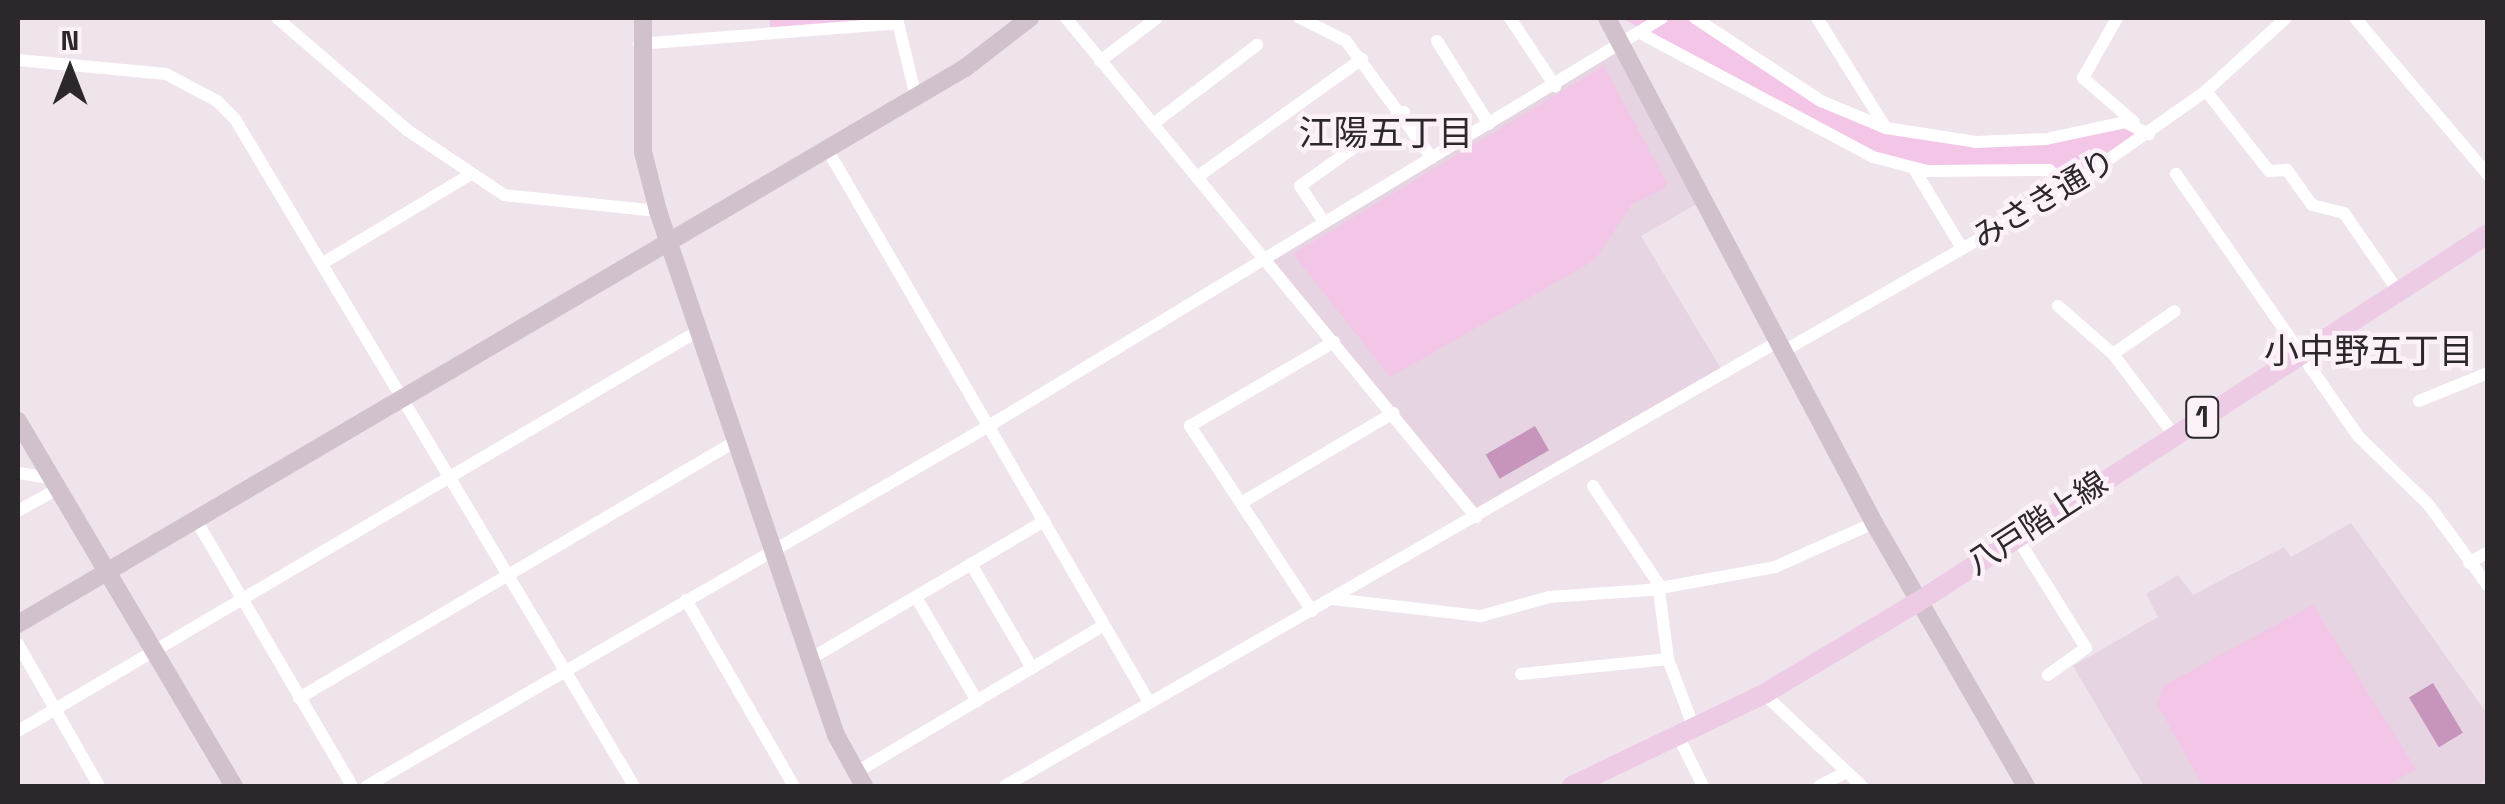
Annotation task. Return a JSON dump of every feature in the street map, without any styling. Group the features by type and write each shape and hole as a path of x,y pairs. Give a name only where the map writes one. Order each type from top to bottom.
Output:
{"main road":[{"name":"八戸階上線","path":"1573,786 1764,694 1918,602 2488,234"}],"street":[{"path":"277,18 468,176 504,195 658,211"},
{"path":"643,18 639,44 644,152 658,211 810,659 861,783 978,701 1103,626"},
{"path":"18,624 916,97 1030,18"},
{"path":"1066,18 1476,517"},
{"path":"1100,61 1157,18"},
{"path":"1300,18 1346,41 1404,112 1432,158"},
{"path":"1510,18 1554,86"},
{"path":"1607,18 1874,524 2026,786"},
{"path":"367,786 987,427 1623,46 1662,18"},
{"path":"1694,18 1820,101 1886,128 1976,142 2046,140 2136,124"},
{"path":"1817,18 1886,128"},
{"path":"2118,18 2083,78 2148,134"},
{"name":"みさき通り","path":"1005,786 1476,517 2068,188 2206,91 2286,18"},
{"path":"2354,18 2488,175"},
{"path":"639,44 898,23 916,97"},
{"path":"1640,32 1833,141 1914,169 2048,170 2068,188"},
{"path":"1437,41 1489,124"},
{"path":"1152,124 1256,46"},
{"path":"1197,177 1362,59"},
{"path":"18,60 166,74 217,101 251,139 631,786"},
{"path":"2206,91 2269,170 2286,170 2312,205 2344,212 2398,291"},
{"path":"1324,222 1300,186 1404,112"},
{"path":"828,149 1149,702"},
{"path":"1914,169 1962,248"},
{"path":"2176,174 2298,355 2359,437 2428,504 2488,586"},
{"path":"323,263 468,176"},
{"path":"2058,306 2113,354 2174,434"},
{"path":"2113,354 2174,311"},
{"path":"18,731 698,331"},
{"path":"1312,611 1190,426 1334,342"},
{"path":"2419,401 2488,372"},
{"path":"1241,503 1392,413"},
{"path":"18,420 234,786"},
{"path":"299,698 736,441"},
{"path":"18,472 54,483"},
{"path":"18,511 54,483"},
{"path":"1593,486 1659,588 1668,659 1703,786"},
{"path":"196,520 352,786"},
{"path":"810,659 1044,521"},
{"path":"1333,599 1481,616 1548,597 1659,588 1775,567 1874,524"},
{"path":"2016,536 2086,648 2048,675"},
{"path":"2469,563 2488,552"},
{"path":"972,564 1032,668"},
{"path":"916,596 978,701"},
{"path":"686,600 794,786"},
{"path":"18,644 99,786"},
{"path":"1521,674 1668,659"},
{"path":"1764,694 1862,786"},
{"path":"1819,786 1845,773"}],"shaded area":[{"path":"770,18 901,18 770,32"},
{"path":"1622,18 1695,18 1821,101 1886,128 1976,142 2125,122 2149,134 2068,188 2056,175 1962,173 1873,157"},
{"path":"1623,46 1702,201 1641,236 1723,372 1476,517 1265,258"},
{"path":"1604,66 1667,183 1664,189 1632,204 1595,260 1390,377 1293,254"},
{"path":"1535,426 1549,450 1500,479 1486,454"},
{"path":"2351,523 2487,714 2487,778 2478,786 2144,786 2073,666 2158,617 2146,594 2178,575 2193,595 2284,547 2291,557"},
{"path":"2313,605 2416,769 2387,786 2203,786 2157,704 2163,686"},
{"path":"2433,683 2463,733 2439,747 2409,697"}],"district":[{"name":"江陽五丁目","path":"1386,133"},
{"name":"小中野五丁目","path":"2369,351"}]}
